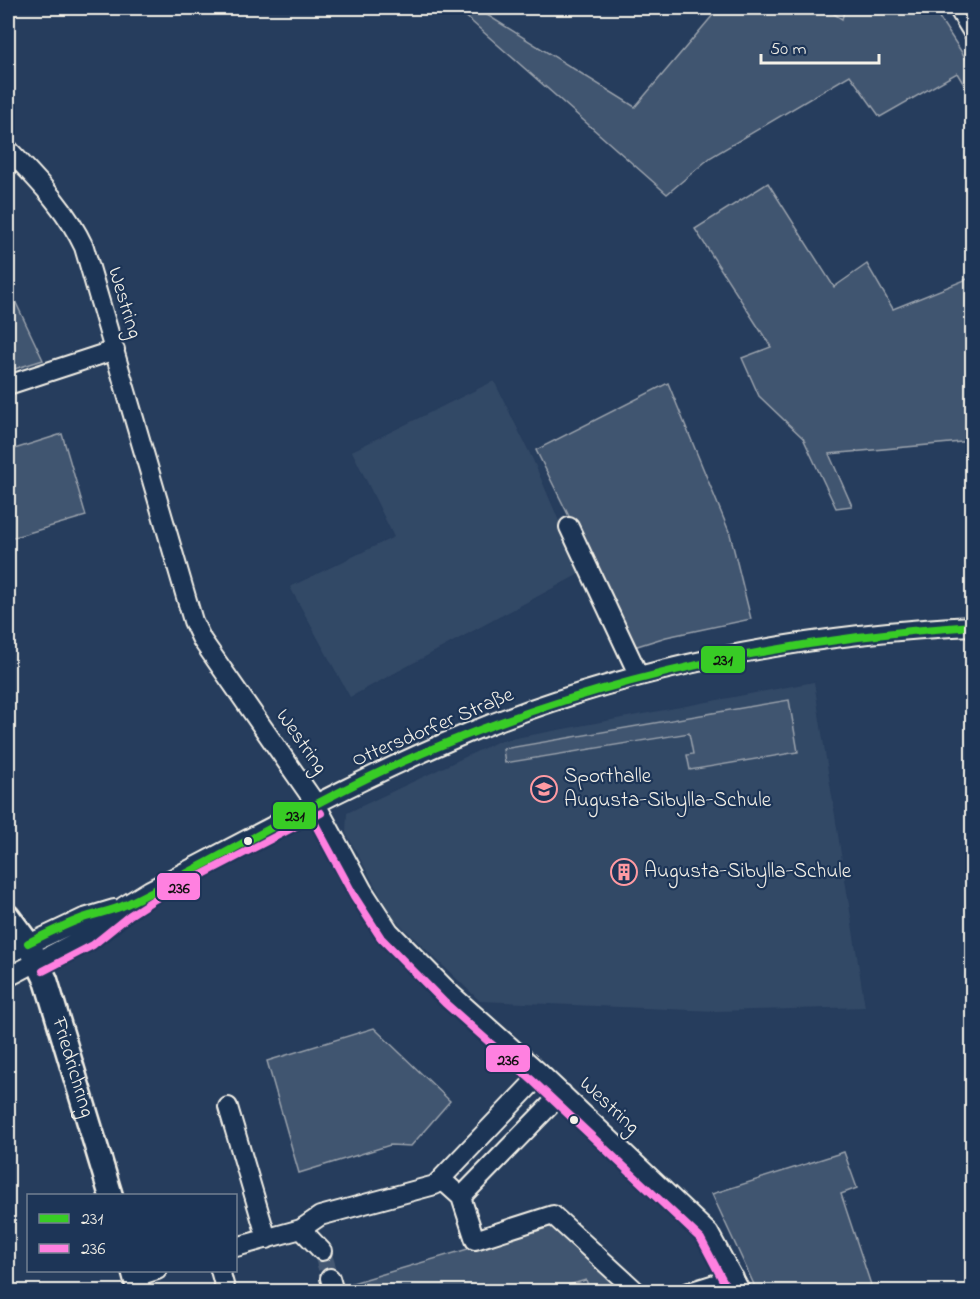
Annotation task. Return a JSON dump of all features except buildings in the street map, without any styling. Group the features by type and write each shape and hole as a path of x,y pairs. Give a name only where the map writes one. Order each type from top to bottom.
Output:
{"main road":[{"name":"Friedrichring","path":"8,916 33,952 57,1009 76,1086 110,1194"}],"street":[{"path":"958,8 972,31"},
{"name":"Westring","path":"8,149 57,200 73,224 84,247 197,631 316,804 363,891 388,931 452,995 562,1093 709,1233 737,1285"},
{"path":"8,385 115,350"},
{"path":"569,527 639,676"},
{"name":"Ottersdorfer Straße","path":"8,976 33,952 84,918 124,906 316,804 467,734 531,710 639,676 784,645 863,634 972,626"},
{"name":"Ottersdorfer Straße","path":"8,954 33,952"},
{"path":"237,1247 301,1229 320,1216 435,1185 541,1074"},
{"path":"462,1197 562,1093"},
{"path":"228,1107 267,1239"},
{"path":"441,1179 462,1197 475,1240 554,1215 637,1292"},
{"path":"301,1229 322,1251"},
{"path":"135,1280 153,1272"},
{"path":"221,1272 226,1292"},
{"path":"690,1292 737,1285"}],"shaded area":[{"path":"468,8 476,8 635,107 719,8 825,8 842,19 845,8 933,8 972,68 972,98 957,73 880,117 850,75 711,157 667,194 463,14"},
{"path":"768,183 834,287 867,264 893,309 972,277 972,441 829,454 852,506 836,508 803,438 759,396 742,358 771,347 695,229"},
{"path":"8,286 43,360 8,371"},
{"path":"494,381 533,460 581,573 350,697 290,587 394,537 352,451"},
{"path":"668,383 730,534 751,619 666,637 634,647 536,450"},
{"path":"62,434 86,516 8,539 8,451"},
{"path":"814,682 865,1007 716,1011 480,1001 392,917 346,833 347,813 499,741"},
{"path":"789,700 798,752 690,770 687,755 693,754 689,733 505,763 503,749"},
{"path":"374,1028 450,1101 411,1146 390,1145 299,1173 267,1061"},
{"path":"844,1152 857,1188 841,1194 873,1291 757,1291 712,1194"},
{"path":"550,1227 561,1230 629,1291 590,1291 586,1280 546,1292 352,1292 349,1284 536,1229"}],"tunnel":[{"path":"322,1251 330,1278"}],"transit line":[{"name":"231","path":"28,943 88,916 127,904 382,771 453,740 524,714 670,671 745,655 820,642 972,626"},
{"name":"236","path":"307,809 354,896 381,938 445,1003 534,1082 701,1239 729,1292"},
{"name":"236","path":"43,971 93,945 130,915 155,899 321,813"}],"place":[{"name":"Sporthalle Augusta-Sibylla-Schule","path":"544,789"},
{"name":"Augusta-Sibylla-Schule","path":"624,872"}]}
